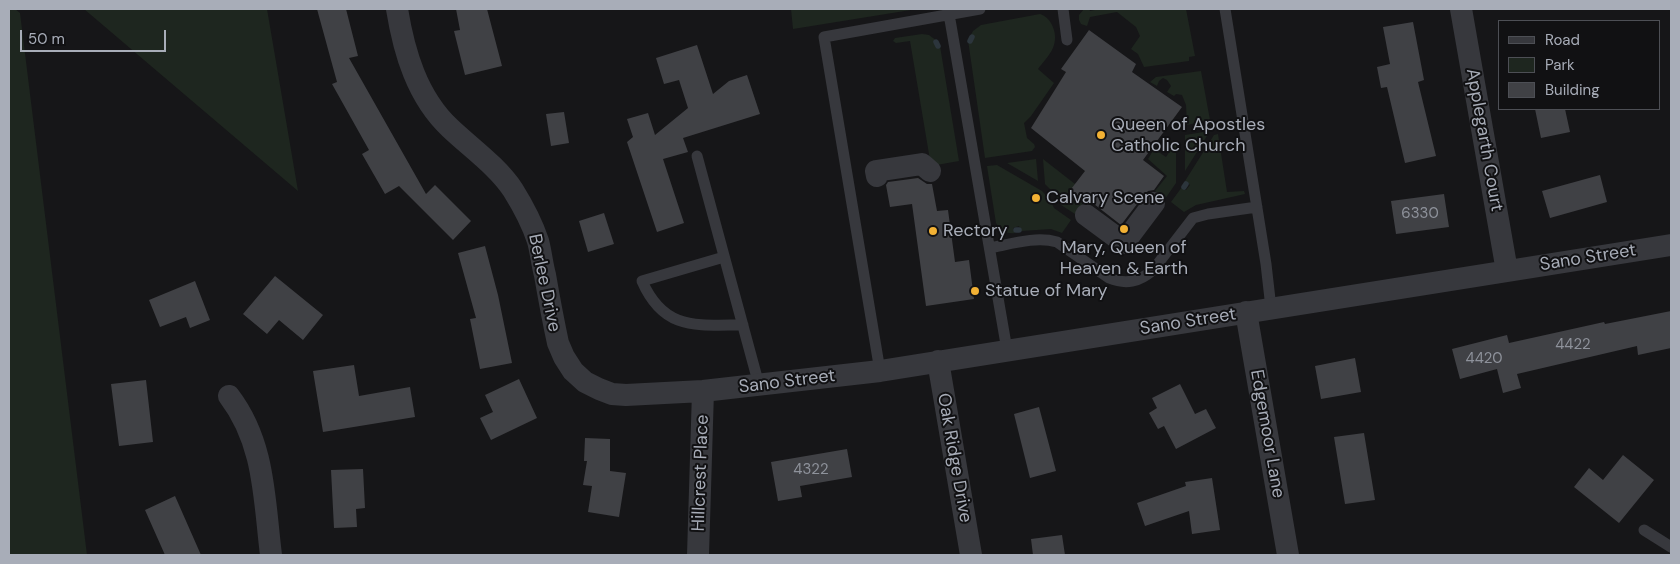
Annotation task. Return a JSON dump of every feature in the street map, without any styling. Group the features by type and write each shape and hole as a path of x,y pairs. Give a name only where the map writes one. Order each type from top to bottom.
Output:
{"street":[{"name":"Berlee Drive","path":"397,9 401,35 411,66 424,94 449,127 493,167 512,188 528,216 538,242 558,342 564,358 573,371 585,382 612,394 626,396 703,392"},
{"name":"Applegarth Court","path":"1461,9 1507,271"},
{"path":"877,176 876,171 922,164 930,171"},
{"path":"1086,215 1124,243 1154,203"},
{"name":"Sano Street","path":"703,392 880,371 1671,245"},
{"name":"Edgemoor Lane","path":"1246,312 1288,555"},
{"name":"Oak Ridge Drive","path":"938,361 971,555"},
{"name":"Hillcrest Place","path":"698,555 703,392"},
{"path":"229,396 251,432 259,456 271,555"}],"lane":[{"path":"880,371 824,37 980,9"},
{"path":"1063,9 1067,40"},
{"path":"1224,9 1257,206 1271,308"},
{"path":"949,14 1008,350"},
{"path":"697,156 759,385"},
{"path":"990,248 1049,240 1057,242 1109,278 1129,282 1146,276 1153,270 1193,218 1257,206"},
{"path":"724,256 642,281 647,292 668,316 685,324 742,325"},
{"path":"1644,530 1671,547"}],"green space":[{"path":"9,9 15,9 20,13 87,555 9,555"},
{"path":"84,9 267,9 298,191"},
{"path":"791,9 917,9 793,29"},
{"path":"1084,9 1089,9 1090,11 1099,9 1186,9 1195,56 1189,57 1189,61 1144,67 1138,54 1131,49 1140,36 1136,27 1117,12 1090,17 1087,26 1081,24 1079,15"},
{"path":"1040,14 1047,18 1053,26 1055,40 1051,51 1038,69 1054,83 1024,123 1027,138 1035,147 1032,151 985,158 968,40 973,31 981,25"},
{"path":"922,34 929,35 937,41 935,42 937,47 940,46 959,161 931,166 910,41 896,43 893,41 895,38"},
{"path":"1201,71 1210,120 1187,125 1186,105 1182,95 1176,94 1174,96 1167,92 1171,86 1163,78 1157,86 1150,82 1156,77"},
{"path":"1210,131 1185,171 1185,135"},
{"path":"1218,134 1227,192 1244,191 1245,194 1196,205 1184,212 1171,202 1182,187 1186,190 1190,185 1185,181 1214,135"},
{"path":"1176,142 1176,183 1165,199 1155,191 1167,176 1148,159 1154,149 1166,157"},
{"path":"1036,159 1038,181 1007,163"},
{"path":"1043,159 1075,184 1083,203 1075,214 1061,205 1055,194 1045,184"},
{"path":"997,165 1042,191 1054,208 1071,220 1062,233 1051,229 1021,231 1019,226 1013,228 1015,233 1009,233 1000,228 996,223 987,166"}],"building":[{"path":"317,9 346,9 358,56 349,58 426,194 435,185 471,221 453,240 399,186 385,194 362,154 369,150 332,84 337,82"},
{"path":"456,9 487,9 502,66 465,75 454,31 460,30"},
{"path":"1413,22 1424,80 1418,82 1436,156 1405,163 1387,87 1381,88 1377,67 1390,64 1383,27"},
{"name":"Queen of Apostles Catholic Church","path":"1089,30 1136,64 1132,72 1182,107 1143,160 1164,176 1154,190 1148,191 1144,195 1121,225 1094,204 1083,203 1068,193 1085,171 1031,128 1066,72 1061,69"},
{"path":"697,45 713,94 729,81 747,75 760,114 683,138 688,152 663,159 684,223 657,232 627,142 633,137 627,119 648,113 655,135 688,108 679,80 664,84 656,58"},
{"path":"1535,110 1565,110 1570,132 1541,138"},
{"path":"564,112 569,143 551,146 546,114"},
{"path":"1600,175 1607,202 1550,218 1542,191"},
{"name":"Rectory","path":"918,178 927,184 932,184 937,211 948,210 955,262 969,260 974,299 926,306 912,204 890,207 886,185 888,182"},
{"path":"1444,194 1449,227 1396,234 1391,201"},
{"path":"604,213 614,244 588,252 579,221"},
{"path":"485,246 498,295 512,363 480,369 470,319 476,318 458,253"},
{"path":"275,276 323,315 303,340 279,320 267,334 243,314"},
{"path":"195,281 210,320 190,328 186,317 160,327 149,300"},
{"path":"1671,311 1671,348 1638,355 1637,346 1517,374 1521,388 1503,393 1497,369 1460,379 1452,349 1507,335 1509,343 1604,322 1605,324"},
{"path":"1355,358 1361,392 1321,399 1315,366"},
{"path":"354,365 359,396 410,387 415,417 323,432 313,371"},
{"path":"519,379 537,418 491,440 480,418 493,412 485,395"},
{"path":"146,380 153,442 119,446 111,384"},
{"path":"1180,384 1195,414 1206,409 1216,428 1176,449 1164,426 1158,429 1149,413 1157,408 1152,398"},
{"path":"1039,407 1056,471 1030,478 1014,414"},
{"path":"1364,433 1375,500 1345,504 1334,437"},
{"path":"585,438 610,439 610,471 626,473 619,517 588,512 592,486 583,485 587,461 584,461"},
{"path":"847,449 852,477 800,486 802,497 778,501 771,462"},
{"path":"1623,455 1654,480 1619,523 1574,487 1589,468 1603,480"},
{"path":"363,469 365,508 356,509 357,527 334,528 331,470"},
{"path":"1212,478 1220,530 1192,534 1189,511 1145,526 1137,503 1186,486 1185,482"},
{"path":"175,496 201,555 165,555 145,510"},
{"path":"1062,535 1065,555 1033,555 1031,539"}],"waterway":[{"path":"970,41 972,37"},
{"path":"936,42 938,46"}],"place":[{"name":"Queen of Apostles Catholic Church","path":"1101,135"},
{"name":"Calvary Scene","path":"1036,198"},
{"name":"Mary, Queen of Heaven & Earth","path":"1124,229"},
{"name":"Rectory","path":"933,231"},
{"name":"Statue of Mary","path":"975,291"}]}
